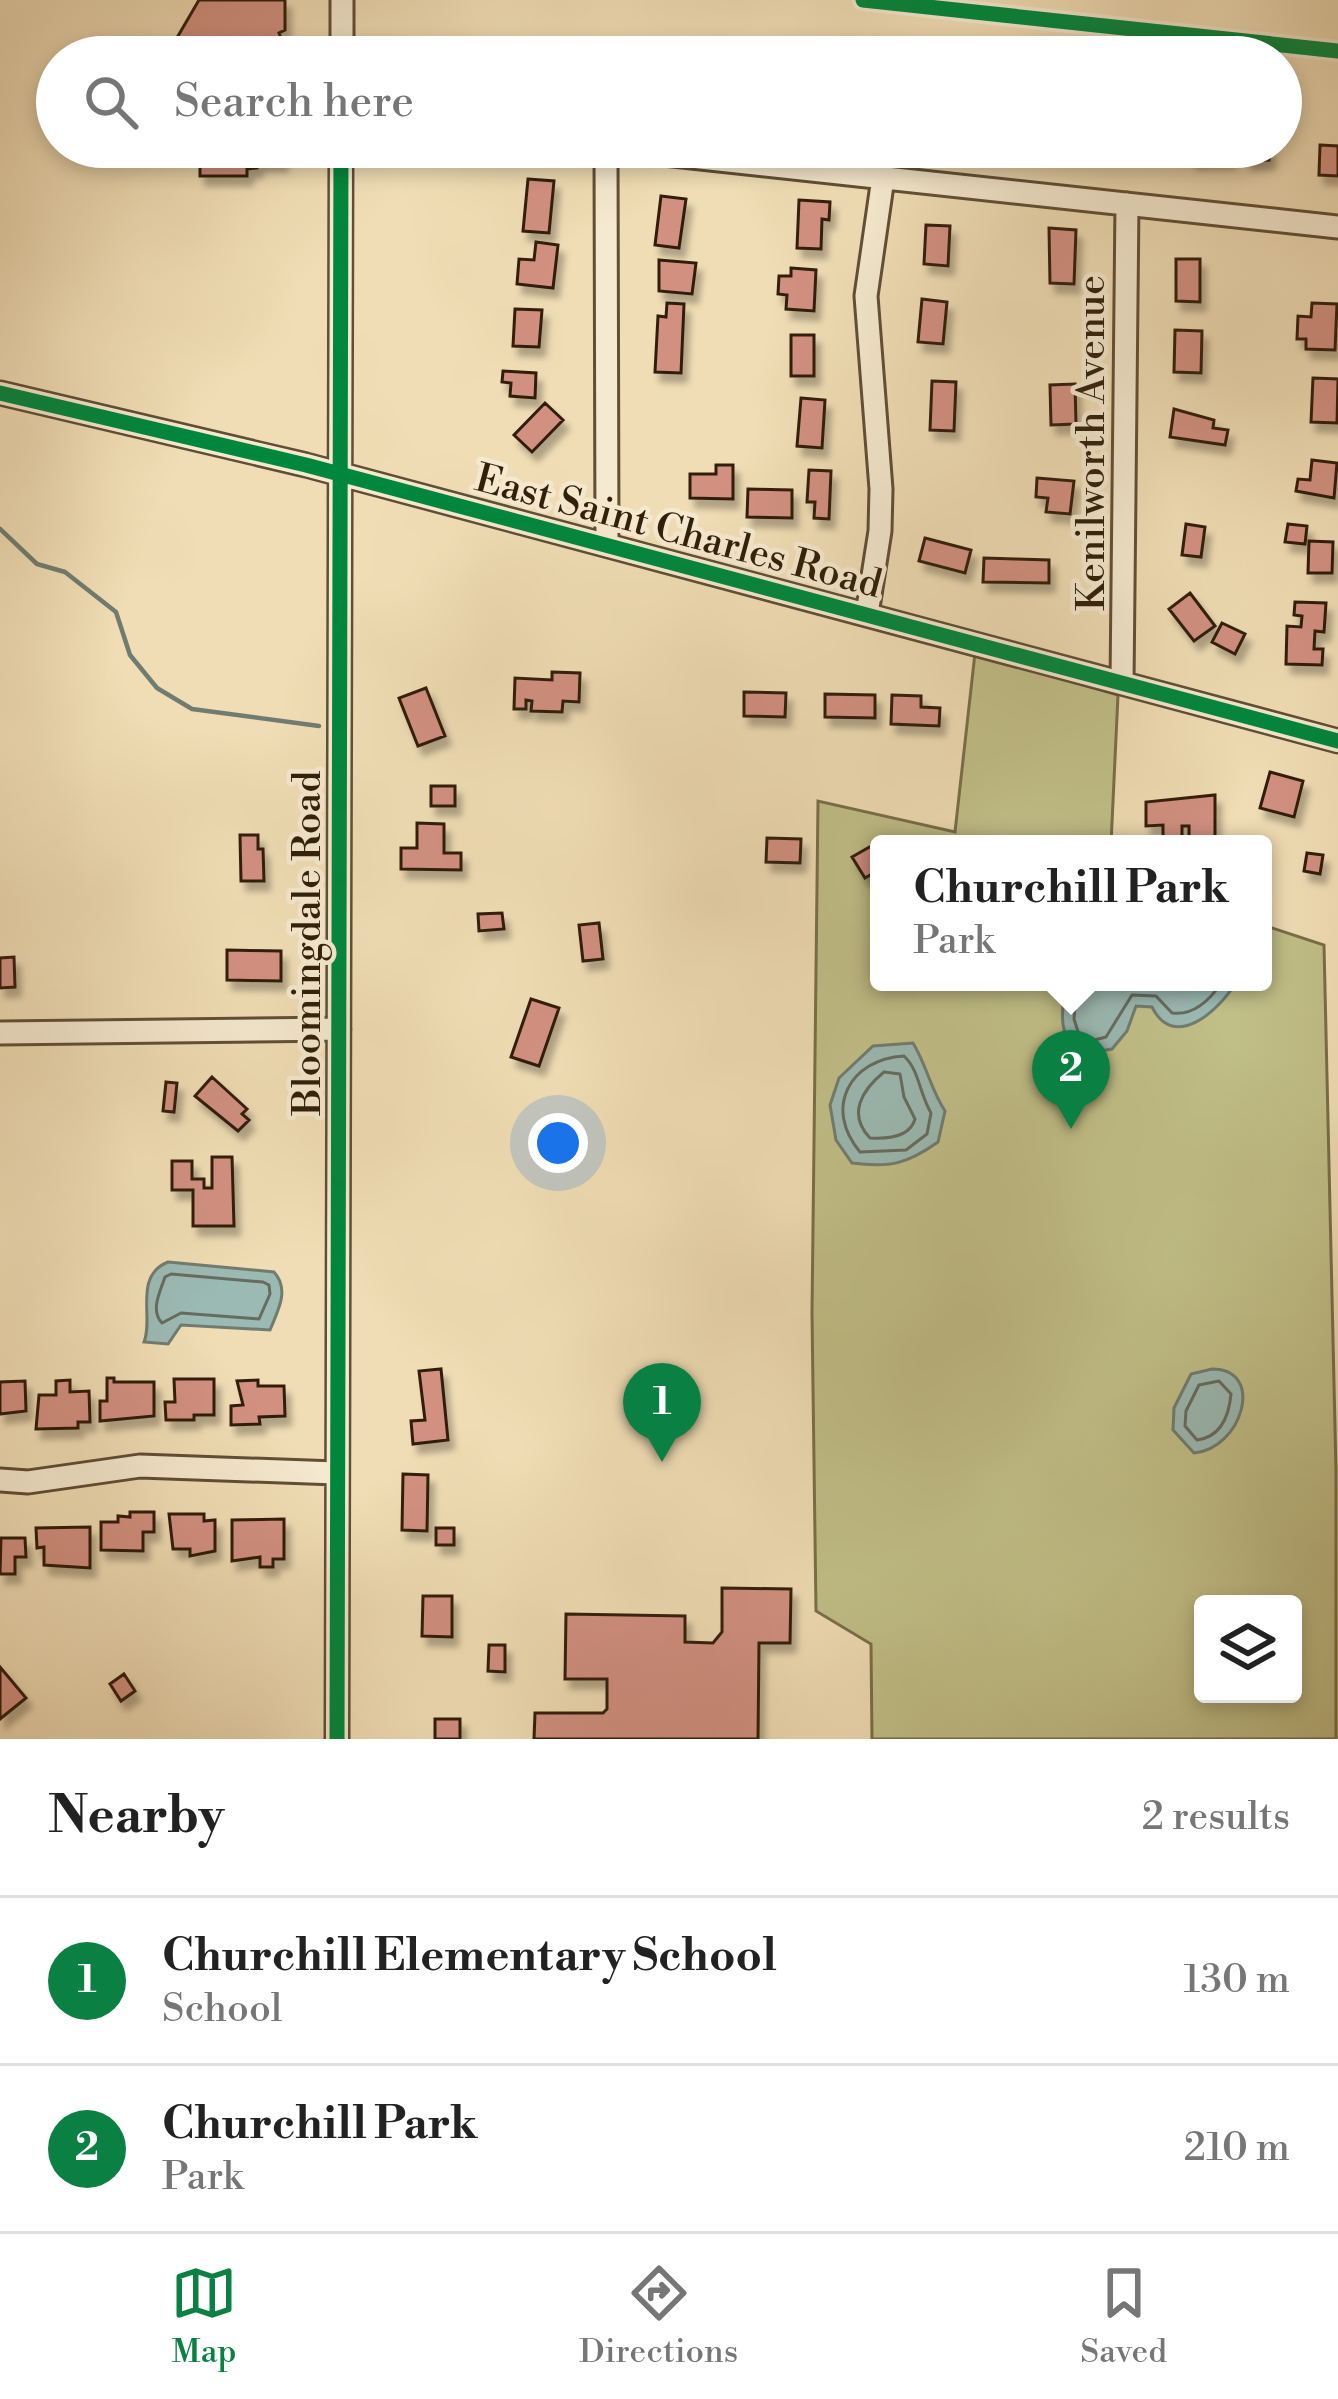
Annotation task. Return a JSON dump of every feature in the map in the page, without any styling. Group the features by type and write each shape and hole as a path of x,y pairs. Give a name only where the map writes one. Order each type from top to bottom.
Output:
{"street":[{"path":"342,0 342,36"},
{"name":"Bloomingdale Road","path":"337,1739 341,168"},
{"path":"603,168 608,544"},
{"path":"793,168 1338,227"},
{"path":"867,614 881,489 866,296 883,178"},
{"name":"Kenilworth Avenue","path":"1122,683 1127,204"},
{"name":"East Saint Charles Road","path":"0,392 608,544 1338,741"},
{"path":"0,1033 339,1029"},
{"path":"0,1480 28,1482 140,1466 336,1473"}],"shaded area":[{"path":"975,653 1118,695 1111,835 870,835 870,991 1272,991 1272,928 1324,945 1336,1471 1336,1739 872,1739 871,1644 816,1611 812,1313 818,801 955,832"}],"water":[{"path":"1065,991 1229,991 1208,1014 1184,1026 1161,1020 1152,1007 1136,1006 1127,1031 1112,1049 1082,1054 1068,1040 1062,1012"},
{"path":"913,1043 945,1111 938,1142 898,1163 852,1163 836,1140 830,1105 839,1078 873,1046"},
{"path":"168,1262 274,1272 282,1293 270,1330 181,1325 168,1344 144,1342 151,1277"},
{"path":"1212,1369 1229,1372 1239,1382 1241,1410 1225,1438 1194,1453 1173,1430 1174,1408 1191,1374"}],"building":[{"path":"199,0 285,0 285,30 280,36 178,36"},
{"path":"1320,145 1338,146 1338,176 1319,175"},
{"path":"200,168 257,168 247,169 247,176 200,176"},
{"path":"528,179 554,181 549,233 523,231"},
{"path":"661,196 686,199 679,248 655,245"},
{"path":"799,200 830,202 829,220 822,219 821,249 797,248"},
{"path":"926,225 950,226 948,266 924,264"},
{"path":"1049,228 1076,230 1074,284 1050,283"},
{"path":"536,242 558,245 553,288 517,284 519,259 534,260"},
{"path":"1176,259 1200,259 1200,302 1176,301"},
{"path":"659,260 696,263 692,294 659,291"},
{"path":"791,268 816,270 814,311 786,309 787,295 778,294 779,276 791,276"},
{"path":"922,299 947,302 943,344 918,342"},
{"path":"667,303 684,304 681,373 655,372 658,316 666,317"},
{"path":"1312,303 1337,304 1335,350 1306,349 1306,339 1297,339 1298,316 1311,317"},
{"path":"515,309 542,310 539,347 513,346"},
{"path":"1175,330 1202,331 1201,373 1174,372"},
{"path":"791,335 814,335 814,376 791,376"},
{"path":"503,371 536,373 535,398 510,396 511,383 502,382"},
{"path":"1313,378 1338,379 1337,423 1311,422"},
{"path":"932,381 956,382 954,431 930,430"},
{"path":"1075,384 1076,424 1051,425 1050,385"},
{"path":"801,398 825,400 822,448 797,446"},
{"path":"545,403 563,420 532,452 514,435"},
{"path":"1174,409 1214,420 1213,428 1228,430 1225,445 1170,437"},
{"path":"1312,460 1337,463 1334,498 1296,491 1298,479 1310,480"},
{"path":"716,465 733,465 733,499 690,498 690,474 716,474"},
{"path":"809,470 831,471 829,519 814,518 815,502 807,502"},
{"path":"1037,478 1074,481 1070,514 1046,512 1048,498 1036,497"},
{"path":"748,489 792,490 792,518 747,517"},
{"path":"1186,524 1205,527 1201,557 1182,555"},
{"path":"1288,524 1307,526 1305,544 1285,542"},
{"path":"925,538 971,550 965,573 919,561"},
{"path":"1309,541 1333,542 1332,573 1308,573"},
{"path":"984,558 1049,560 1049,583 983,582"},
{"path":"1190,593 1215,626 1194,641 1169,609"},
{"path":"1295,602 1326,603 1324,632 1315,631 1314,649 1323,649 1322,665 1286,664 1287,626 1301,627 1302,616 1294,615"},
{"path":"1222,623 1245,634 1235,654 1212,642"},
{"path":"552,672 580,673 579,702 563,701 562,712 531,711 532,701 526,700 526,709 514,709 515,678 552,680"},
{"path":"426,688 445,736 418,746 399,698"},
{"path":"744,692 786,693 785,717 744,716"},
{"path":"825,694 875,695 875,718 825,717"},
{"path":"892,695 921,696 921,707 940,708 939,726 891,724"},
{"path":"1270,772 1303,781 1294,817 1260,808"},
{"path":"431,786 455,786 455,806 431,806"},
{"path":"1215,795 1215,835 1189,835 1189,826 1182,826 1182,835 1163,835 1163,825 1146,826 1146,802"},
{"path":"417,823 444,824 444,853 461,853 461,870 401,869 401,848 417,848"},
{"path":"240,835 258,835 264,881 241,881"},
{"path":"767,838 801,839 800,863 766,862"},
{"path":"870,847 870,875 865,878 852,857"},
{"path":"1307,853 1323,855 1320,874 1304,871"},
{"path":"502,913 504,929 479,931 478,914"},
{"path":"599,923 603,959 583,961 579,925"},
{"path":"227,950 281,951 281,981 227,980"},
{"path":"14,957 15,987 0,988 0,958"},
{"path":"531,999 559,1008 539,1066 511,1057"},
{"path":"212,1077 247,1109 242,1114 249,1120 238,1131 195,1096"},
{"path":"166,1082 177,1083 174,1112 163,1111"},
{"path":"212,1157 232,1157 234,1226 193,1226 193,1190 172,1190 172,1161 192,1161 192,1179 204,1179 204,1188 212,1188"},
{"path":"441,1369 448,1440 413,1444 411,1421 425,1420 419,1371"},
{"path":"107,1378 154,1382 154,1416 100,1421 100,1401 107,1401"},
{"path":"174,1379 214,1379 214,1415 166,1420 165,1402 175,1402"},
{"path":"70,1380 70,1392 89,1391 90,1422 78,1422 78,1428 36,1429 39,1395 56,1395 56,1381"},
{"path":"258,1380 258,1386 284,1386 285,1416 259,1417 260,1424 231,1425 231,1406 243,1405 237,1381"},
{"path":"25,1381 26,1411 0,1414 0,1382"},
{"path":"403,1474 428,1475 427,1531 402,1530"},
{"path":"130,1512 154,1512 154,1532 143,1532 143,1551 101,1550 101,1522 118,1522 118,1516 130,1517"},
{"path":"169,1514 204,1514 204,1521 215,1520 215,1551 190,1556 190,1549 173,1549"},
{"path":"284,1519 284,1559 273,1559 273,1567 260,1567 260,1557 232,1561 232,1520"},
{"path":"90,1527 90,1568 44,1565 44,1547 37,1548 36,1528"},
{"path":"436,1528 454,1528 454,1545 436,1545"},
{"path":"1,1538 25,1538 26,1557 15,1557 15,1574 0,1574"},
{"path":"722,1588 791,1589 790,1643 759,1643 758,1739 534,1739 535,1713 603,1713 607,1709 607,1679 565,1679 566,1614 685,1616 685,1642 713,1643 722,1632"},
{"path":"423,1596 452,1596 452,1637 422,1636"},
{"path":"489,1645 505,1645 505,1672 488,1671"},
{"path":"0,1667 26,1698 0,1719"},
{"path":"124,1674 135,1691 121,1701 110,1684"},
{"path":"435,1719 460,1719 460,1739 435,1739"}],"waterway":[{"path":"0,529 37,564 65,572 116,612 130,655 157,688 192,709 319,726"}],"cycle path":[{"path":"863,0 1198,36"},
{"path":"1302,47 1338,51"},
{"path":"337,1739 341,168"},
{"path":"0,393 306,465 1338,741"}],"place":[{"name":"Churchill Park","path":"1071,1129"},
{"name":"Churchill Elementary School","path":"662,1462"}]}
